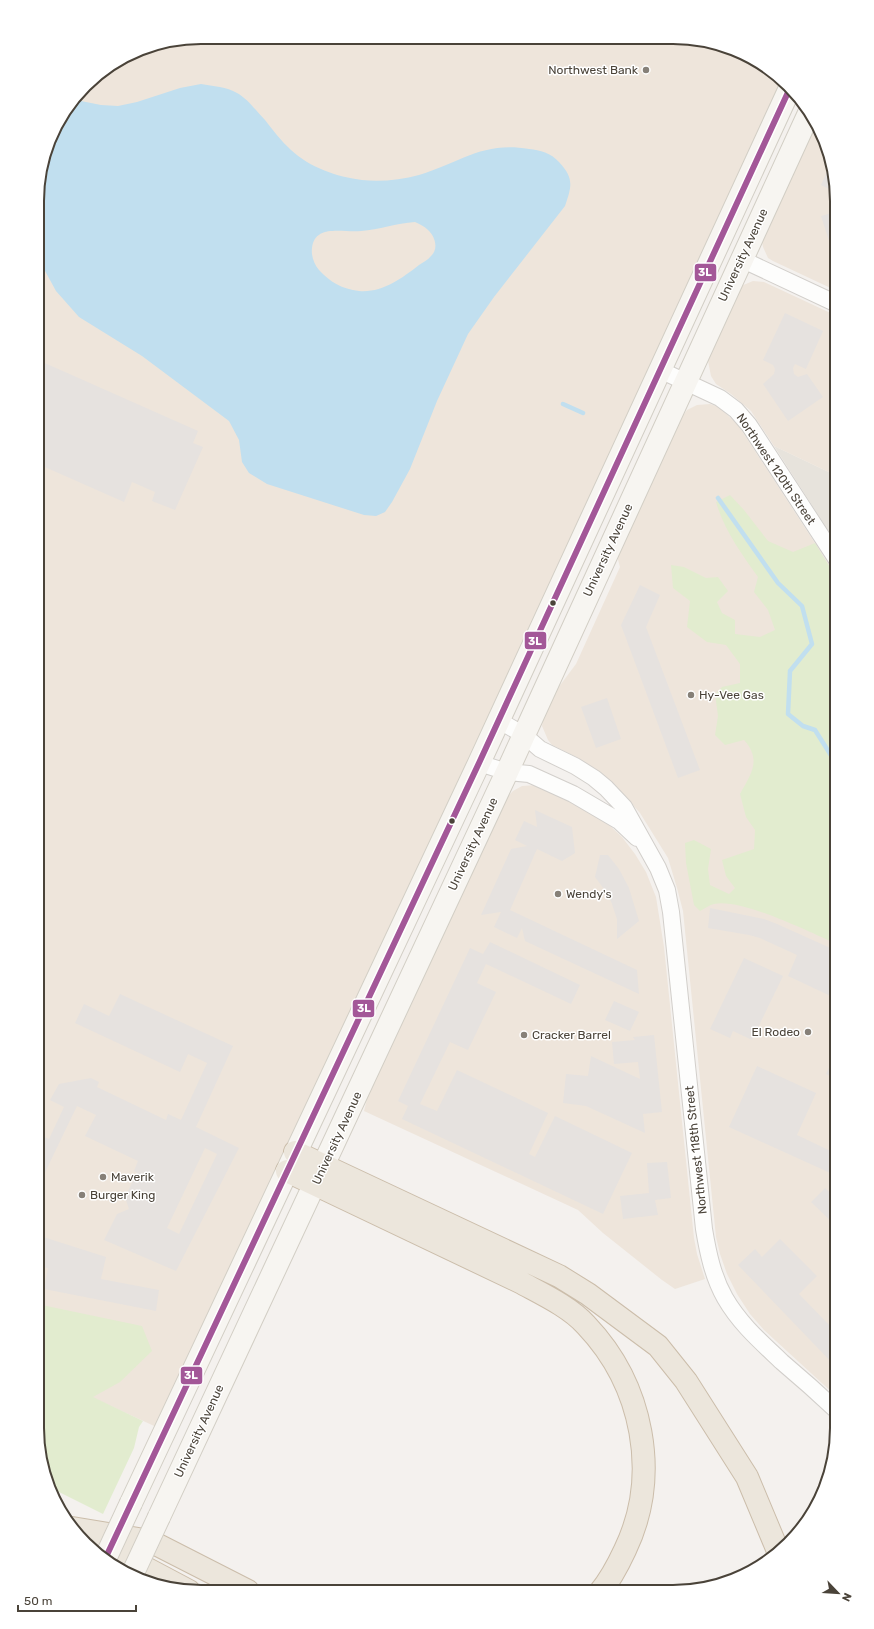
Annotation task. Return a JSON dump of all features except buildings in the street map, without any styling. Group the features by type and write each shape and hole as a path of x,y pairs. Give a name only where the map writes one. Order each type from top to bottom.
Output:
{"highway":[{"path":"291,1161 324,1165 559,1276 588,1294 658,1346 686,1381 747,1478 776,1546"},
{"path":"291,1161 315,1185 520,1282 556,1301 586,1324 612,1357 631,1394 641,1432 644,1473 639,1513 633,1533 616,1569 605,1585"},
{"path":"82,1530 150,1541 236,1585"},
{"path":"91,1540 172,1582"}],"main road":[{"path":"107,1554 479,763 787,94"},
{"name":"University Avenue","path":"134,1570 507,772 807,119"}],"street":[{"path":"741,259 830,301"},
{"name":"Northwest 120th Street","path":"660,370 720,398 741,415 830,549"},
{"name":"Northwest 118th Street","path":"498,720 524,734 540,749 575,766 594,778 606,788 630,815 644,845 658,868 672,912 704,1229 714,1275 725,1298 740,1321 830,1405"},
{"name":"Northwest 118th Street","path":"479,763 507,772 529,774 578,797 619,821 644,845"}],"shaded area":[{"path":"683,44 713,49 733,56 760,70 787,94 165,1431 44,1375 44,191 49,161 56,141 70,114 76,106 90,90 106,76 114,70 141,56 161,49 181,45"},
{"path":"813,130 822,151 829,181 830,288 768,258 762,242"},
{"path":"827,172 830,189 821,185"},
{"path":"830,214 830,244 821,216"},
{"path":"753,281 764,282 830,313 830,473 774,446 751,411 731,394 716,384 711,376 708,361 711,350 741,286"},
{"path":"785,313 823,331 806,369 795,364 793,368 794,374 798,377 807,374 823,397 788,421 763,384 774,374 775,369 773,365 763,360"},
{"path":"44,363 198,431 193,443 203,447 175,510 152,501 155,492 132,482 124,502 44,467"},
{"path":"710,404 719,407 738,425 830,566 830,1391 764,1330 750,1314 737,1294 727,1274 720,1254 716,1237 683,911 668,858 640,813 616,786 599,772 576,757 552,745 548,740 542,726 544,715 555,692 576,664 620,567 617,556 679,421 687,410 697,405"},
{"path":"774,446 830,473 830,533"},
{"path":"640,585 660,595 646,627 700,770 678,778 621,625"},
{"path":"607,698 621,739 596,748 581,707"},
{"path":"536,785 586,809 608,824 622,837 646,872 656,897 664,947 694,1238 697,1254 705,1279 675,1289 603,1233 578,1210 364,1111 368,1095 505,799 513,791 522,786"},
{"path":"535,810 572,827 575,853 562,861 537,849 510,910 637,970 639,994 525,941 522,928 517,938 494,927 501,912 481,915 511,849 527,846 515,840 524,821 537,827"},
{"path":"600,855 608,855 619,869 629,888 639,921 617,939 617,919 612,904 607,893 595,877"},
{"path":"710,908 764,919 830,948 830,996 788,976 797,955 760,938 708,928"},
{"path":"490,942 580,985 571,1004 486,964 477,983 496,992 468,1050 450,1042 420,1104 437,1111 457,1070 548,1113 529,1154 535,1157 555,1116 632,1153 603,1214 402,1119 408,1106 398,1101 470,948 483,954"},
{"path":"744,958 783,976 752,1040 733,1031 730,1038 710,1029"},
{"path":"120,994 233,1046 196,1127 239,1148 176,1271 104,1240 117,1214 129,1209 125,1197 137,1173 134,1171 138,1161 85,1136 96,1115 77,1106 44,1174 44,1137 49,1139 64,1107 50,1100 59,1084 91,1078 99,1082 97,1087 166,1120 168,1114 181,1120 207,1063 188,1054 180,1072 75,1023 84,1004 109,1016","holes":["205,1148 217,1154 179,1234 167,1228"]},
{"path":"614,1001 639,1012 630,1031 605,1020"},
{"path":"654,1035 662,1112 643,1114 645,1133 586,1106 563,1103 566,1074 588,1076 591,1056 640,1079 638,1062 614,1064 612,1042 635,1040 633,1037"},
{"path":"757,1066 816,1093 797,1135 830,1151 830,1173 729,1127"},
{"path":"830,1066 830,1076 826,1074"},
{"path":"667,1162 671,1198 655,1200 658,1215 623,1219 620,1196 649,1193 647,1163"},
{"path":"825,1188 830,1193 830,1220 811,1202"},
{"path":"44,1237 106,1257 101,1279 159,1290 156,1311 44,1289 48,1268 44,1267"},
{"path":"780,1239 817,1276 799,1294 830,1326 830,1361 738,1265 755,1249 762,1257"}],"green space":[{"path":"730,495 744,510 768,541 793,552 815,543 830,568 830,941 776,917 741,906 714,904 700,911 694,905 686,863 685,843 694,840 711,849 708,869 710,885 729,894 735,888 726,876 722,860 754,849 755,830 746,817 740,794 751,773 754,761 753,754 744,740 725,745 715,735 718,716 715,694 722,687 740,683 740,664 726,645 707,642 687,627 690,601 673,588 671,565 684,567 706,578 718,577 728,591 717,602 722,613 735,620 735,634 760,637 775,630 768,610 754,592 758,577 734,541 719,512 716,502"},
{"path":"44,1305 142,1326 152,1351 120,1382 93,1397 143,1421 139,1427 134,1448 103,1514 57,1491 49,1468 44,1438"}],"water":[{"path":"201,84 233,91 248,102 284,143 298,156 333,174 353,179 376,181 405,178 434,170 472,154 498,148 512,147 545,152 556,159 564,168 570,182 569,193 565,206 494,297 468,334 437,401 410,469 385,512 376,516 364,515 267,484 249,473 242,462 239,440 229,421 142,356 79,317 56,291 44,269 44,191 49,161 56,141 70,114 80,101 101,105 118,106 137,102 180,88","holes":["415,222 423,226 433,236 435,243 435,250 433,253 428,259 405,275 391,284 376,290 359,291 342,287 323,274 317,268 313,260 312,248 314,240 324,232 368,230"]}],"waterway":[{"path":"563,404 583,413"},
{"path":"718,498 778,583 802,606 812,644 790,671 788,714 803,726 815,730 830,754"}],"transit line":[{"name":"3L","path":"107,1554 479,763 787,94"}],"place":[{"name":"Northwest Bank","path":"646,70"},
{"name":"Hy-Vee Gas","path":"691,695"},
{"name":"Wendy's","path":"558,894"},
{"name":"El Rodeo","path":"808,1032"},
{"name":"Cracker Barrel","path":"524,1035"},
{"name":"Maverik","path":"103,1177"},
{"name":"Burger King","path":"82,1195"}]}
